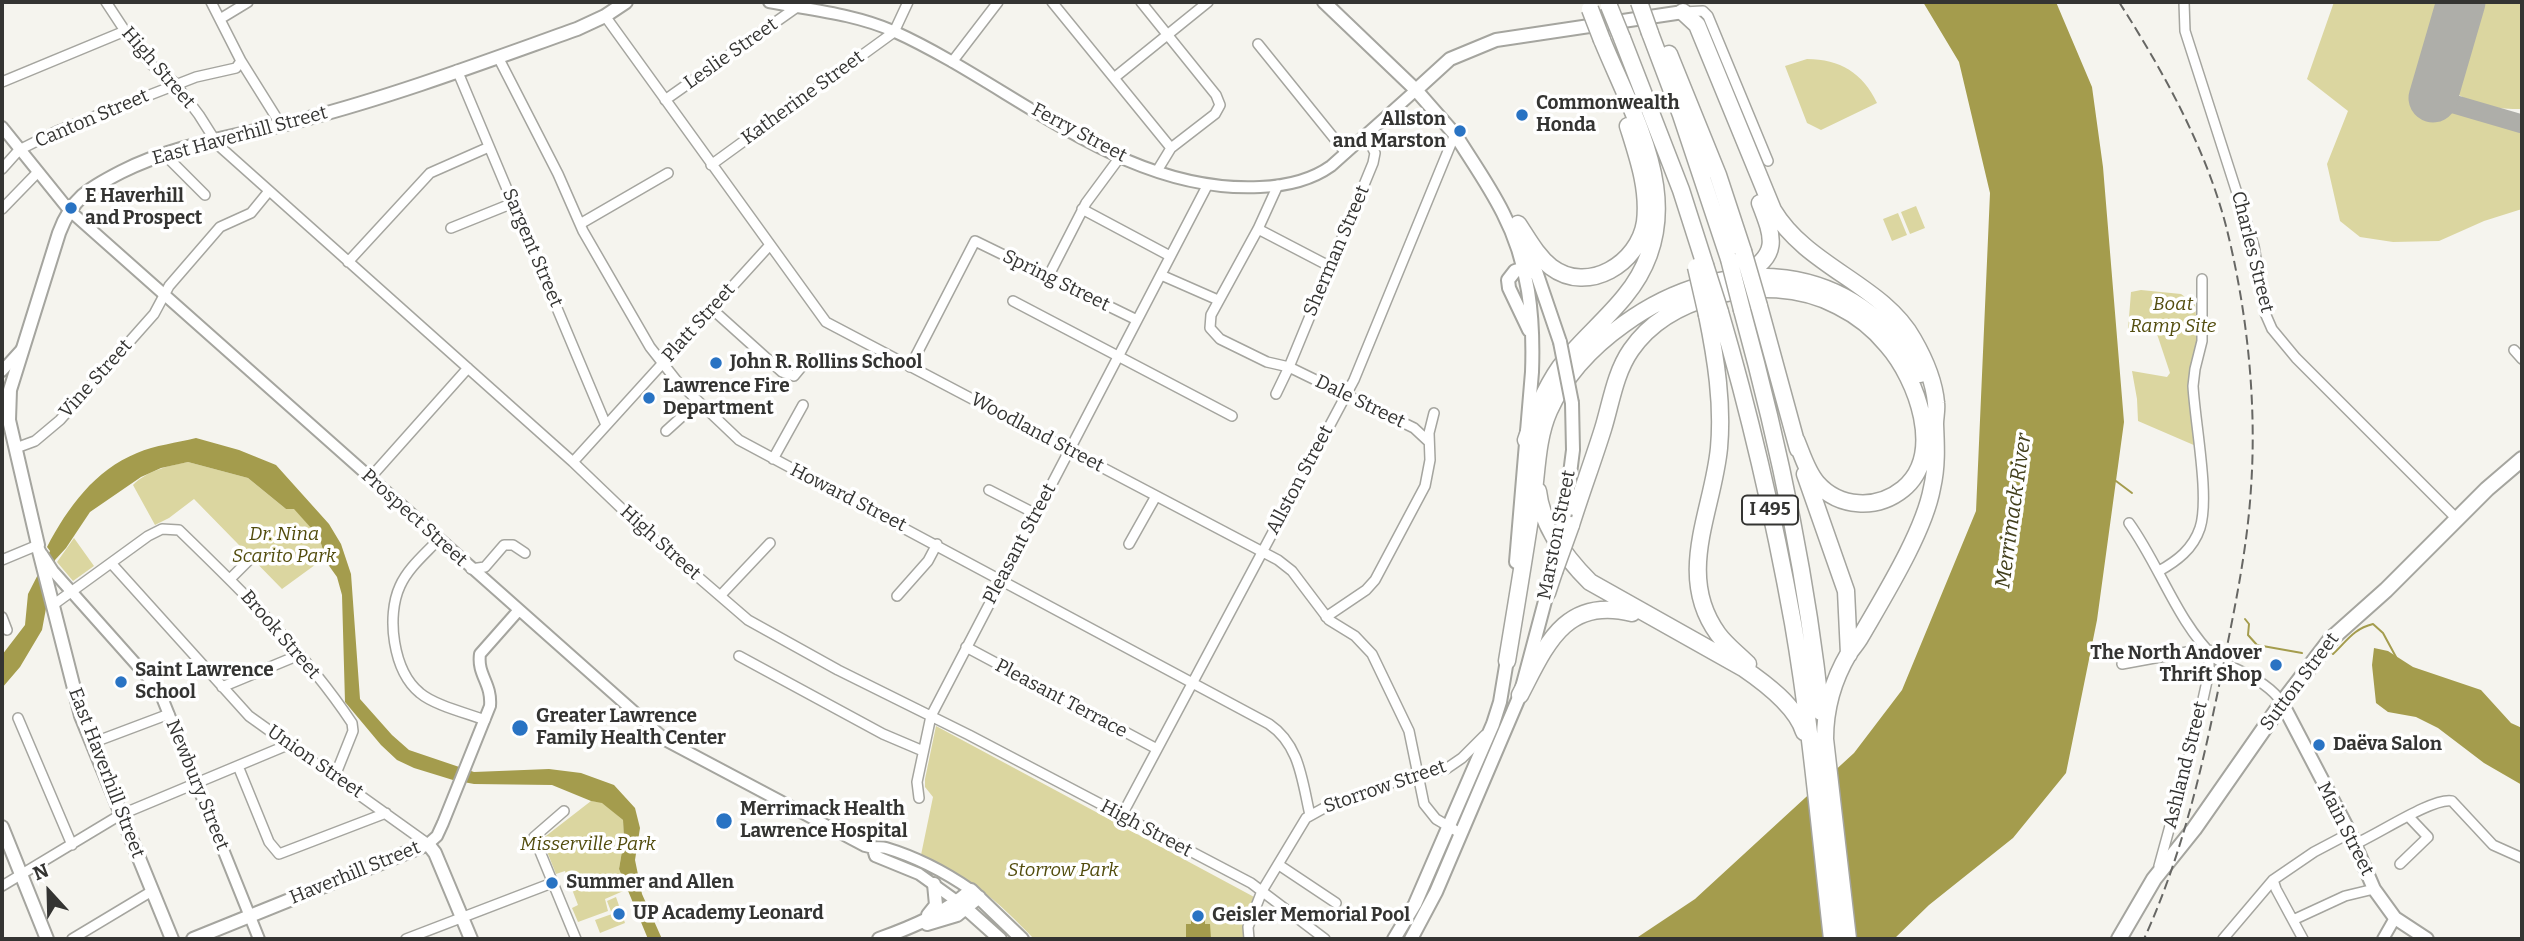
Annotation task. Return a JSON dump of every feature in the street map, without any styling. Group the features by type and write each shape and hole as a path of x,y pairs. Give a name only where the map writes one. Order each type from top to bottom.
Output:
{"highway":[{"name":"I 495","path":"1639,2 1655,33 1681,115 1736,255 1742,310 1803,577 1848,939"},
{"path":"1648,2 1655,33"},
{"name":"I 495","path":"1609,4 1681,190 1713,314 1733,357 1773,521 1806,712 1832,939"},
{"path":"1526,440 1542,398 1561,365 1626,295 1643,269 1658,214 1657,186 1649,154 1589,5"},
{"path":"1684,12 1772,233 1772,245 1767,258 1740,277"},
{"path":"1684,12 1697,24 1773,210 1783,227 1800,244 1890,310 1911,335 1925,362 1933,387 1937,456 1926,511 1895,575 1849,654 1830,696 1825,715 1825,739 1848,939"},
{"path":"1518,224 1537,253 1550,267 1564,274 1582,277 1603,274 1623,263 1638,246 1644,224 1646,197 1642,171 1602,40"},
{"path":"1736,255 1759,306 1807,479 1846,591 1849,654"},
{"path":"1507,661 1541,435 1549,411 1575,369 1601,342 1631,319 1667,298 1705,284 1740,277 1779,278 1808,283 1835,292 1859,304 1878,319 1906,350 1920,375 1935,420"},
{"path":"1547,593 1568,519 1618,377 1630,351 1662,318 1694,301 1746,290 1800,292 1827,301 1852,314 1877,333 1912,384 1920,410 1924,432 1917,471 1903,489 1874,503 1848,503 1836,498 1815,481 1796,440"},
{"path":"1713,314 1720,399 1719,448 1701,539 1697,566 1698,586 1716,632 1763,682"},
{"name":"Sutton Street","path":"2119,939 2154,879 2194,829 2282,703 2343,626 2386,590 2456,518 2522,459"},
{"path":"1537,468 1538,495 1552,535 1571,563 1590,582 1743,668 1763,682 1802,725 1810,750 1832,939"},
{"path":"1520,695 1549,640 1566,622 1598,609 1616,609 1651,617"}],"main road":[{"name":"East Haverhill Street","path":"172,939 78,706 16,449 5,416 21,350 69,210 78,199 101,184 164,154 388,95 605,16 626,2"},
{"name":"Marston Street","path":"1324,2 1416,90 1455,134 1494,183 1518,224 1560,342 1572,403 1573,450 1568,519"},
{"path":"1416,90 1450,59 1496,40 1684,12"},
{"name":"Marston Street","path":"1411,939 1426,914 1500,702 1507,661 1533,343 1528,285 1505,216 1455,134"},
{"path":"1533,343 1527,323 1509,288 1510,275 1524,268 1533,273 1542,286"},
{"name":"Marston Street","path":"1394,939 1454,831 1520,695 1547,593"},
{"name":"Main Street","path":"2282,703 2352,838 2374,888 2395,918 2427,939"},
{"path":"2,827 47,939"},
{"name":"Haverhill Street","path":"193,939 428,844"},
{"name":"Union Street","path":"428,844 435,853 471,939"},
{"path":"919,925 935,909 937,899 934,884"},
{"path":"879,939 963,905 975,894"},
{"name":"Prospect Street","path":"975,894 1022,939"},
{"name":"Prospect Street","path":"963,905 1000,939"}],"street":[{"name":"High Street","path":"106,2 152,65 176,85 215,140 573,462 646,532 763,631 931,716 1262,891 1325,939"},
{"path":"211,2 241,61 281,125"},
{"path":"220,19 248,2"},
{"name":"Ferry Street","path":"774,2 855,18 894,32 1120,157 1207,186 1232,188 1278,185 1315,176 1331,166 1416,90"},
{"path":"894,32 908,2"},
{"path":"951,62 998,2"},
{"path":"1052,2 1171,148"},
{"path":"1141,2 1216,95 1219,109 1171,148 1157,171"},
{"path":"1114,78 1208,2"},
{"name":"Charles Street","path":"2184,2 2185,31 2246,221 2260,291 2272,329 2296,358 2456,518"},
{"name":"Leslie Street","path":"665,100 797,7"},
{"path":"1684,12 1703,11 1708,16 1768,162"},
{"name":"Woodland Street","path":"605,16 826,322 1262,551 1292,570 1326,617 1335,626 1355,636 1372,654 1409,731 1427,810 1454,831"},
{"path":"2,82 125,31"},
{"name":"Katherine Street","path":"711,164 894,32"},
{"path":"1258,44 1346,153"},
{"name":"Howard Street","path":"498,57 558,174 580,224 624,304 662,364 698,402 739,440 1269,724 1285,737 1297,758 1310,814"},
{"name":"Canton Street","path":"19,150 68,127 196,77 236,68 241,61"},
{"name":"Sargent Street","path":"457,71 606,425"},
{"name":"Prospect Street","path":"2,127 69,210 667,741 873,849 882,847 930,866 975,894"},
{"name":"Allston Street","path":"1122,816 1346,395 1455,134"},
{"name":"Sherman Street","path":"1276,394 1375,157 1374,149 1366,135"},
{"path":"348,262 430,173 489,147"},
{"path":"2,169 19,150"},
{"path":"164,154 205,195"},
{"path":"1048,277 1082,209 1120,157"},
{"path":"2,209 37,173"},
{"path":"580,224 668,173"},
{"path":"1161,275 1218,300 1258,229 1278,185"},
{"name":"Pleasant Street","path":"919,798 917,782 931,716 1207,186"},
{"name":"Vine Street","path":"16,449 35,441 60,420 154,314 169,286 222,225 248,215 269,191"},
{"path":"451,228 513,204"},
{"path":"1082,209 1170,256"},
{"path":"1258,229 1329,266"},
{"name":"Spring Street","path":"910,367 975,241 1137,320"},
{"name":"Platt Street","path":"573,462 769,246"},
{"path":"2159,571 2181,557 2188,549 2199,530 2202,517 2203,492 2193,386 2194,369 2202,341 2202,279"},
{"name":"Dale Street","path":"1218,300 1209,319 1213,334 1253,356 1289,368 1415,428 1428,441"},
{"path":"1013,301 1232,416"},
{"path":"712,309 763,357 789,376 794,376 808,359"},
{"path":"2,371 21,350"},
{"path":"2514,350 2522,359"},
{"path":"370,478 468,368"},
{"path":"667,431 698,402"},
{"path":"773,459 803,405"},
{"path":"1326,617 1366,590 1378,575 1424,486 1430,460 1428,441 1434,413"},
{"path":"989,490 1036,514"},
{"path":"1129,544 1156,496"},
{"path":"2129,523 2188,622 2209,650 2218,660 2276,693 2282,703"},
{"name":"Brook Street","path":"52,602 148,536 170,528 179,530 251,599 352,723 353,731 335,776"},
{"path":"438,540 413,566 401,583 394,601 398,657 411,685 423,695 485,720"},
{"path":"720,596 770,544"},
{"path":"897,596 929,561 937,544"},
{"path":"471,569 485,567 504,545 513,545 525,553"},
{"path":"2,560 39,549"},
{"name":"Newbury Street","path":"39,549 52,571 159,690 260,939"},
{"path":"230,579 251,558"},
{"name":"Union Street","path":"111,563 249,716 428,844"},
{"name":"Haverhill Street","path":"428,844 437,836 485,720 491,692 481,672 480,654 518,611"},
{"path":"2,617 6,630"},
{"name":"Pleasant Terrace","path":"966,647 1157,749"},
{"path":"2122,664 2209,650"},
{"name":"Ashland Street","path":"2154,879 2164,852 2195,736 2210,672 2209,650"},
{"path":"222,687 299,655"},
{"path":"739,656 883,734 923,751"},
{"path":"92,743 169,713"},
{"path":"18,718 72,845"},
{"name":"Storrow Street","path":"1249,939 1248,928 1262,891 1310,814 1418,774 1436,773 1454,764 1479,743 1493,724"},
{"path":"2,887 120,815 290,744"},
{"path":"238,766 269,842 279,854 386,813"},
{"path":"2223,939 2273,880 2306,857 2409,817 2441,800 2452,801 2493,845 2522,858"},
{"path":"564,811 534,837 576,939"},
{"path":"2400,864 2428,837 2409,817"},
{"name":"Prospect Street","path":"873,849 876,856 919,874 963,905"},
{"path":"1279,864 1336,903"},
{"path":"2273,880 2303,939"},
{"path":"406,939 552,883"},
{"path":"2293,920 2345,896 2374,888"},
{"path":"72,939 152,891"},
{"path":"2383,939 2395,918"}],"green space":[{"path":"2334,2 2442,2 2414,98 2522,130 2522,209 2484,221 2439,241 2393,242 2360,237 2340,221 2327,164 2348,111 2307,79"},
{"path":"2478,2 2522,2 2522,109 2477,103 2453,90"},
{"path":"1807,59 1830,62 1849,70 1865,83 1877,103 1821,130 1807,123 1785,66"},
{"path":"1916,206 1925,228 1910,234 1901,212"},
{"path":"1898,213 1907,235 1892,241 1883,219"},
{"name":"Boat Ramp Site","path":"2141,290 2181,294 2195,304 2198,341 2188,380 2196,446 2138,421 2132,371 2167,377 2170,373 2157,334 2128,330 2131,292"},
{"name":"Dr. Nina Scarito Park","path":"188,462 248,478 286,509 294,508 319,537 327,563 319,562 282,589 194,499 155,525 133,485 152,472"},
{"path":"74,538 94,566 73,581 57,562"},
{"name":"Storrow Park","path":"936,726 1256,898 1246,939 1034,939 982,891 954,872 921,855 933,797 925,787 925,779"},
{"name":"Misserville Park","path":"591,801 602,802 623,820 624,839 619,869 628,889 605,899 608,911 578,922 572,908 578,905 565,871 556,874 542,839"},
{"path":"616,897 625,923 600,933 595,920 612,914 607,901"}],"water":[{"name":"Merrimack River","path":"1923,2 2056,2 2092,87 2103,167 2124,422 2097,620 2066,773 2013,838 1929,905 1894,939 1635,939 1695,899 1854,753 1902,690 1976,511 1990,193 1959,62"},
{"path":"196,438 239,450 276,465 329,524 341,544 351,574 360,699 409,750 474,772 549,769 581,773 614,785 635,808 640,828 635,860 642,894 662,939 648,939 619,869 624,839 623,820 602,803 552,785 474,784 453,780 397,760 381,745 345,702 342,595 337,577 327,563 319,537 294,509 286,509 248,478 188,462 161,468 141,477 90,512 55,560 42,630 20,667 2,688 2,655 25,625 28,594 50,551 47,547 84,491 122,460 151,448"},
{"path":"2374,648 2388,651 2413,667 2481,690 2511,723 2522,728 2522,785 2484,763 2438,728 2416,717 2388,712 2376,703 2372,665"},
{"path":"1191,917 1205,917 1205,924 1210,924 1211,939 1186,939 1186,924 1191,924"}],"waterway":[{"path":"2116,481 2132,493"},
{"path":"2245,619 2249,624 2248,635 2257,645 2302,653"},
{"path":"2333,654 2355,632 2373,624 2383,633 2396,657"}],"taxiway":[{"path":"2433,98 2522,124"}],"runway":[{"path":"2433,98 2461,2"}],"railway":[{"path":"2119,2 2181,110 2195,138 2217,196 2240,290 2249,356 2253,422 2246,538 2219,686 2189,815 2169,878 2144,939"}],"place":[{"name":"Commonwealth Honda","path":"1522,115"},
{"name":"Allston and Marston","path":"1460,131"},
{"name":"E Haverhill and Prospect","path":"71,208"},
{"name":"John R. Rollins School","path":"716,363"},
{"name":"Lawrence Fire Department","path":"649,398"},
{"name":"The North Andover Thrift Shop","path":"2276,665"},
{"name":"Saint Lawrence School","path":"121,682"},
{"name":"Greater Lawrence Family Health Center","path":"520,728"},
{"name":"Daëva Salon","path":"2319,745"},
{"name":"Merrimack Health Lawrence Hospital","path":"724,821"},
{"name":"Summer and Allen","path":"552,883"},
{"name":"UP Academy Leonard","path":"619,914"},
{"name":"Geisler Memorial Pool","path":"1198,916"}]}
